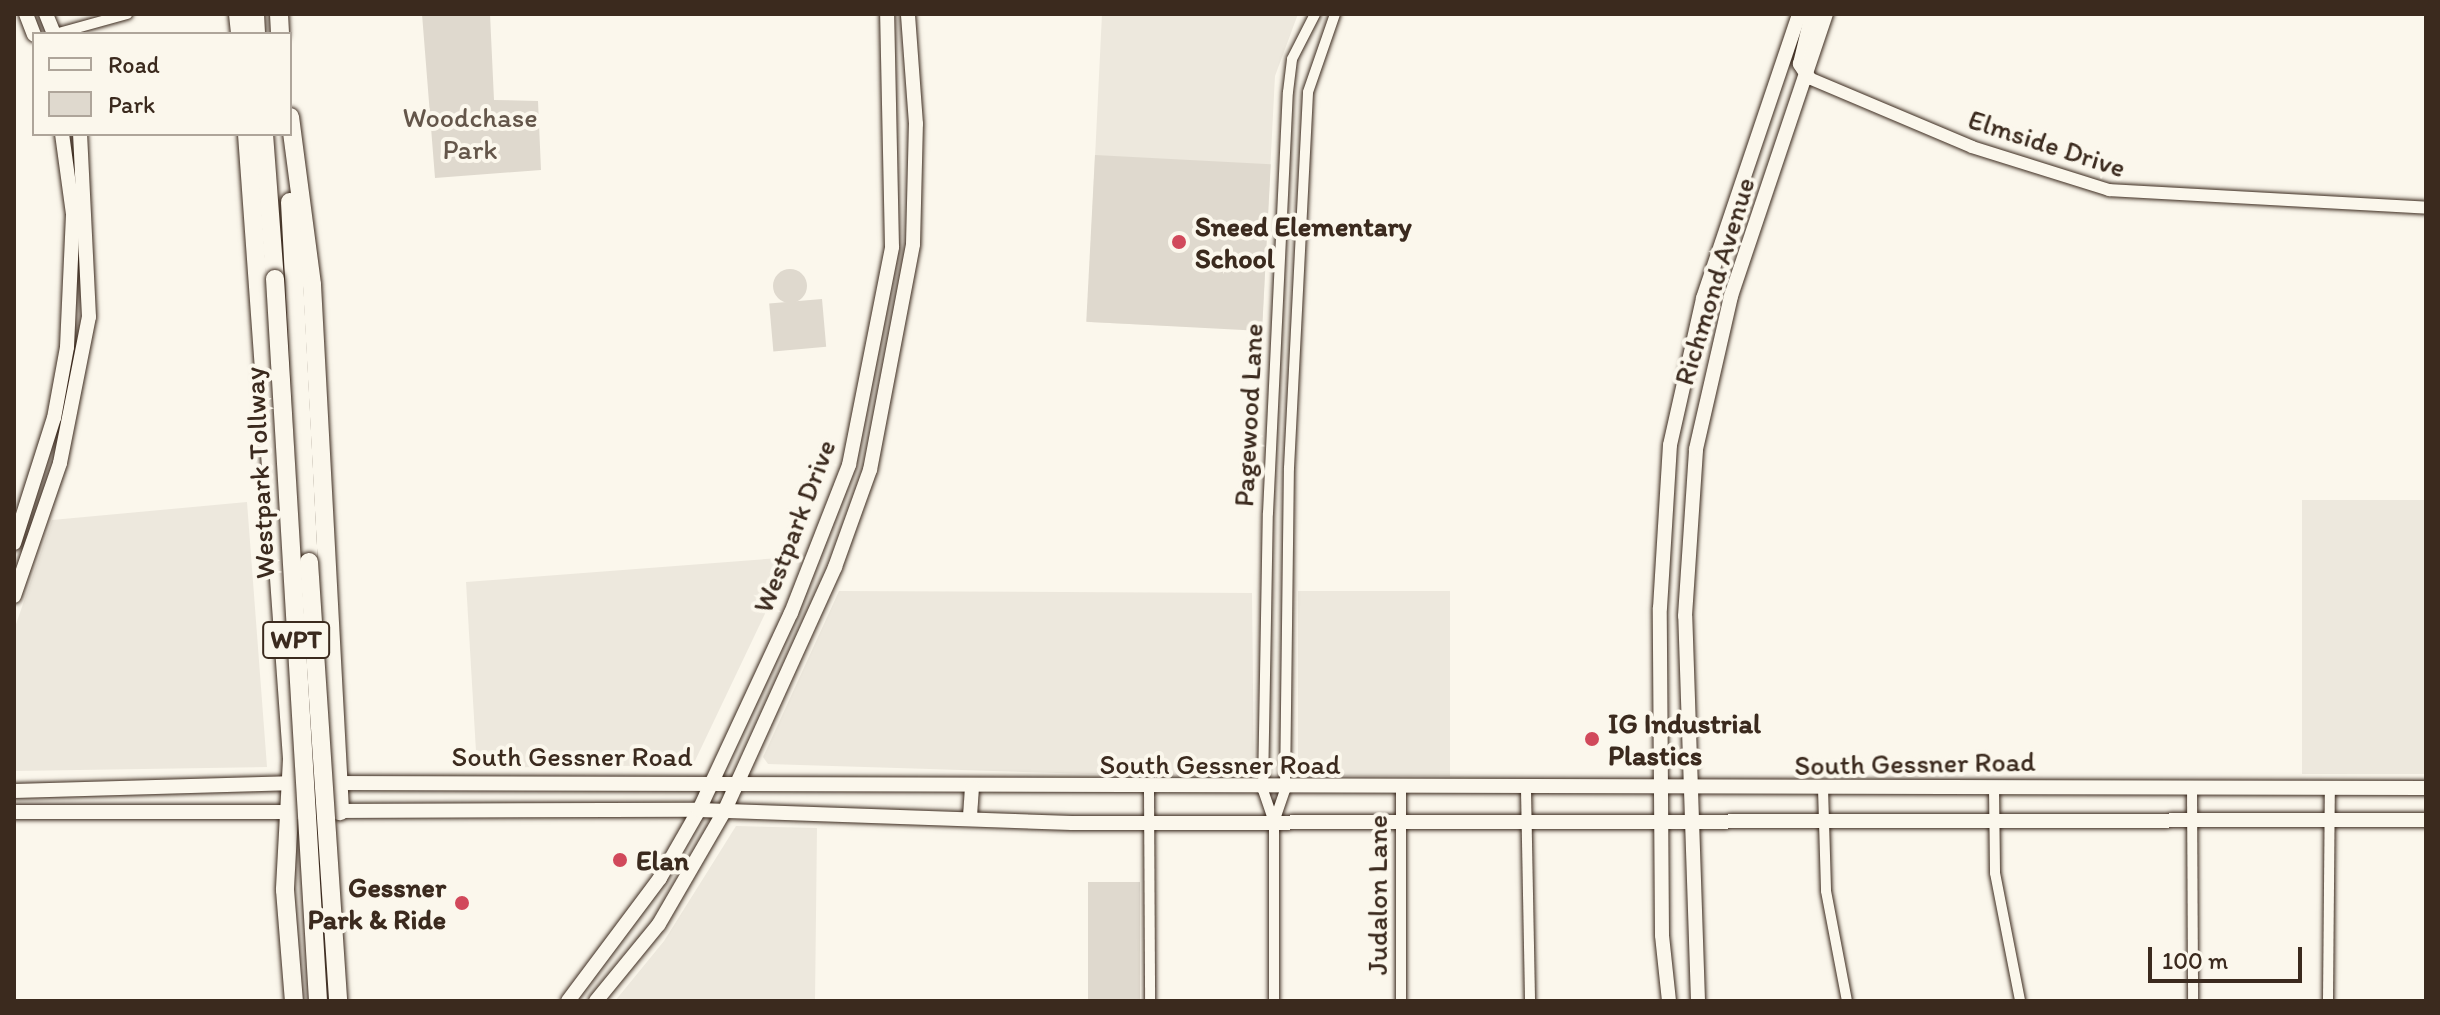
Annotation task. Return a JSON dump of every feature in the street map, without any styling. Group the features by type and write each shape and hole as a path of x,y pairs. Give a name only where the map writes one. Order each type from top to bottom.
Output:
{"highway":[{"path":"292,132 312,285 340,811"},
{"path":"247,136 291,783 288,813 294,1001"},
{"name":"Westpark Tollway","path":"264,136 318,1001"},
{"name":"Westpark Tollway","path":"286,136 309,562 338,1001"}],"main road":[{"name":"Westpark Drive","path":"568,1001 660,878 699,810 791,613 849,465 891,257 887,14"},
{"name":"Westpark Drive","path":"596,1001 659,924 724,812 809,622 870,470 913,244 916,124 908,14"},
{"name":"Richmond Avenue","path":"1669,1001 1661,819 1660,608 1676,405 1725,236 1799,14"},
{"path":"1809,78 1800,64 1812,14"},
{"name":"Richmond Avenue","path":"1698,1001 1685,616 1704,402 1750,241 1809,78 1826,14"},
{"path":"14,543 60,385 73,214 62,136"},
{"path":"14,596 18,574 78,388 91,293 89,212 80,136"},
{"path":"73,214 89,212"},
{"path":"1725,236 1750,241"},
{"path":"60,385 78,388"},
{"path":"849,465 870,470"},
{"path":"1660,608 1685,616"},
{"path":"791,613 809,622"},
{"name":"South Gessner Road","path":"14,791 291,783 713,781 1149,790 2426,788"},
{"path":"507,782 508,811"},
{"path":"970,816 972,787"},
{"name":"South Gessner Road","path":"14,812 699,810 1149,823 1661,819 1993,823 2426,820"}],"street":[{"path":"61,32 127,14"},
{"name":"Pagewood Lane","path":"1274,1001 1274,822 1263,790 1288,92 1292,59 1315,14"},
{"name":"Pagewood Lane","path":"1274,822 1285,790 1289,468 1308,92 1335,14"},
{"name":"Elmside Drive","path":"1809,78 1972,147 2109,190 2426,208"},
{"path":"2328,1001 2330,787"},
{"name":"Judalon Lane","path":"1401,788 1401,1001"},
{"path":"1823,788 1822,822 1831,933 1847,1001"},
{"path":"1994,788 1993,823 2003,932 2020,1001"},
{"path":"2192,788 2193,1001"},
{"path":"1149,790 1150,1001"},
{"path":"1526,790 1530,1001"}],"shaded area":[{"name":"Sneed Elementary School","path":"1102,14 1298,14 1275,76 1262,330 1087,322"},
{"path":"2302,500 2426,500 2426,774 2302,774"},
{"path":"247,502 267,767 14,771 14,630 52,520"},
{"path":"792,557 693,765 477,768 466,582"},
{"path":"839,591 1252,593 1254,779 768,764 763,757"},
{"path":"1298,591 1450,591 1450,776 1298,776"},
{"path":"736,826 817,828 815,1001 615,1001 664,941"}],"green space":[{"name":"Woodchase Park","path":"422,14 490,14 494,100 538,101 541,170 435,178"},
{"path":"1095,155 1271,164 1262,331 1086,322"},
{"path":"790,269 802,274 807,286 802,298 790,303 778,298 773,286 778,274"},
{"path":"822,299 826,347 773,351 769,304"},
{"path":"1088,882 1140,882 1140,1001 1088,1001"}],"place":[{"name":"Sneed Elementary School","path":"1179,242"},
{"name":"IG Industrial Plastics","path":"1592,739"},
{"name":"Elan","path":"620,860"},
{"name":"Gessner Park & Ride","path":"462,903"}]}
